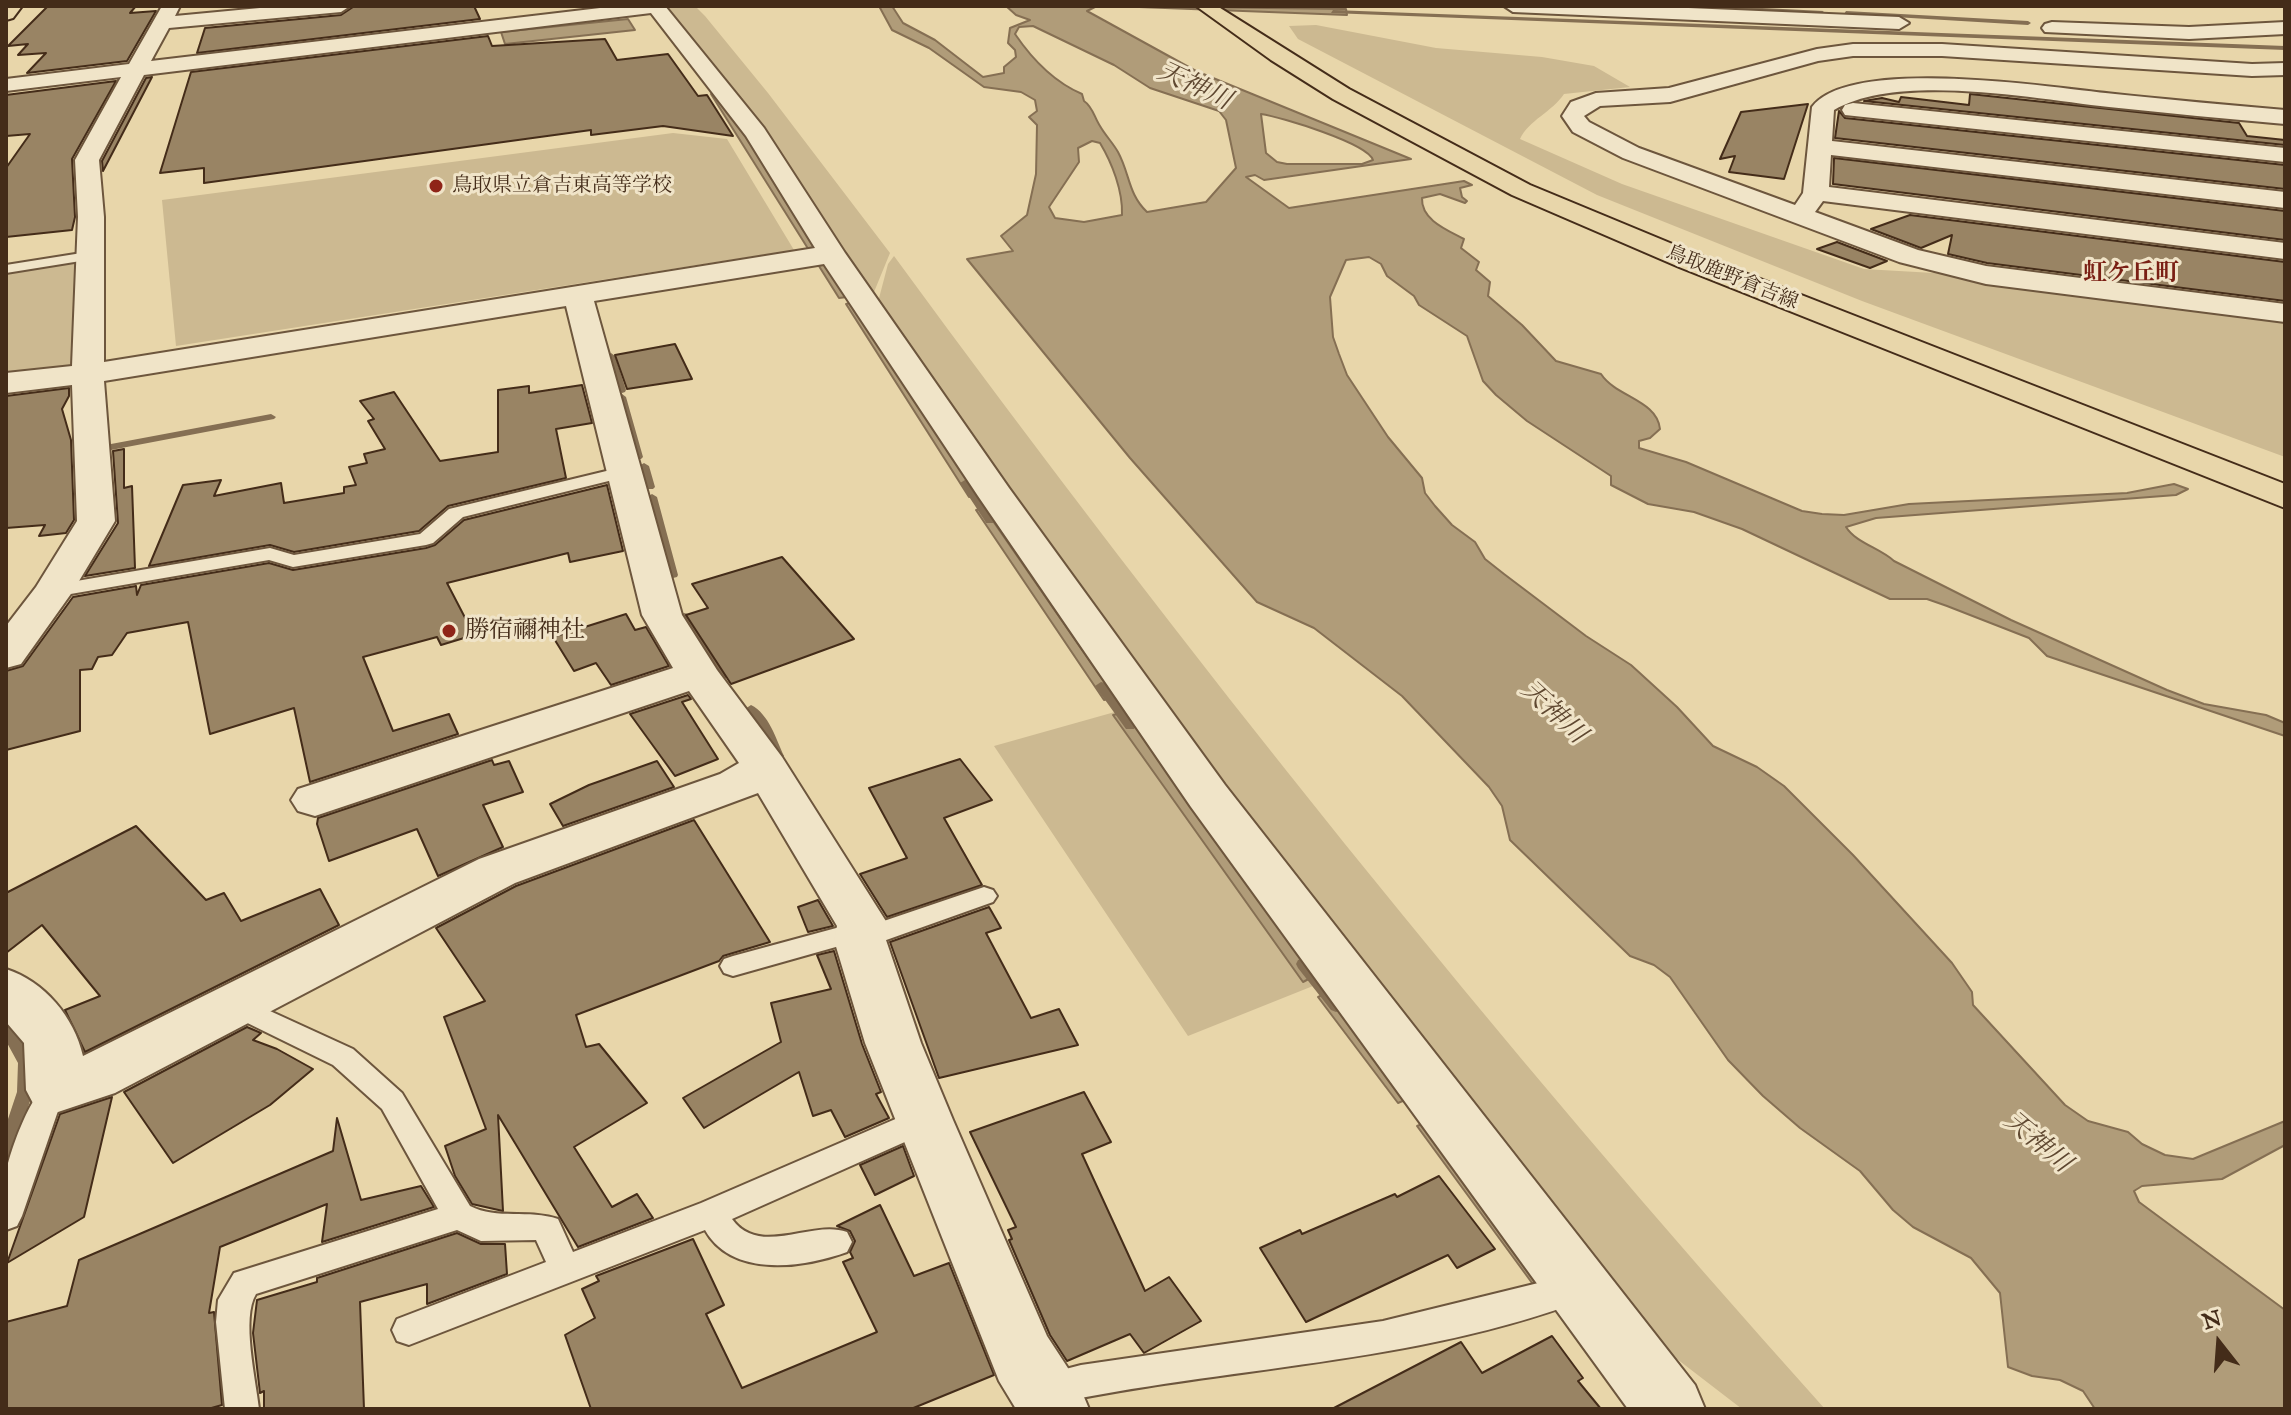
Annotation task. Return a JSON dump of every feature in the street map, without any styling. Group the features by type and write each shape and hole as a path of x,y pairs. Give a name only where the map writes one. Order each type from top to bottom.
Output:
{"main road":[{"path":"6,14 13,6"},
{"name":"鳥取鹿野倉吉線","path":"1210,10 1341,94 1521,190 1689,261 2285,497"}],"street":[{"path":"6,655 53,591 96,521 88,374 91,217 87,160 166,15 341,6"},
{"path":"6,85 529,14 655,6 756,133 832,254 996,496 1208,796 1670,1409"},
{"path":"1513,6 1910,23 1849,16 1821,6"},
{"path":"2030,28 2189,33 2285,28"},
{"path":"2249,31 2285,43"},
{"path":"2285,69 2252,70 1942,50 1853,50 1817,55 1670,95 1596,100 1579,107 1573,116 1581,127 1631,153 1808,203 2285,251"},
{"path":"1808,203 1820,147 1823,107 1833,97 1881,87 1930,85 2285,117"},
{"path":"1823,107 2285,155"},
{"path":"1820,147 2285,200"},
{"path":"1808,203 1909,256 1986,275 2285,313"},
{"path":"6,383 88,374 832,254"},
{"path":"578,295 627,471 662,615 698,674 766,768 863,926 861,935 893,1043 1023,1358 1048,1399"},
{"path":"315,800 698,674"},
{"path":"6,990 43,1021 58,1060 55,1090 95,1077 497,871 737,785 766,768"}],"lane":[{"path":"6,269 88,256"},
{"path":"53,591 270,554 293,561 426,539 456,513 627,471"},
{"path":"733,966 861,935 984,896"},
{"path":"234,1005 343,1057 392,1101 459,1216 481,1227 537,1226 547,1229 565,1269"},
{"path":"6,1216 44,1108 55,1090"},
{"path":"409,1330 712,1213 924,1120"},
{"path":"712,1213 729,1238 755,1249 798,1250 836,1242"},
{"path":"242,1409 233,1322 234,1300 245,1283 459,1216"},
{"path":"1048,1399 1117,1372 1322,1347 1487,1314 1578,1289"}],"shaded area":[{"path":"663,6 695,6 705,16 890,253 874,292 870,292 752,114"},
{"path":"1316,25 1436,48 1542,57 1594,66 1630,87 1564,94 1529,126 1520,139 1622,184 1864,269 1951,274 2285,322 2285,457 1862,301 1597,195 1298,39 1289,26"},
{"path":"673,133 727,139 794,250 176,346 162,200"},
{"path":"894,256 1116,553 1345,844 1581,1130 1825,1409 1742,1409 1677,1359 1635,1336 1132,670 878,302 888,264"},
{"path":"79,260 78,371 6,379 6,274"},
{"path":"1129,708 1328,980 1188,1036 994,746"}],"water":[{"name":"天神川","path":"879,6 892,6 903,23 935,40 983,77 1004,73 1004,67 1016,57 1015,50 1008,43 1010,28 1030,20 1016,15 1006,6 1097,6 1087,11 1196,71 1411,159 1264,180 1255,175 1246,177 1289,208 1464,181 1472,185 1460,188 1462,197 1467,201 1465,203 1440,194 1422,198 1426,212 1443,228 1464,239 1461,248 1479,262 1476,270 1490,282 1488,296 1522,325 1556,361 1601,374 1616,388 1652,411 1660,429 1650,438 1639,441 1639,448 1686,462 1802,511 1844,515 1909,504 2127,493 2174,484 2188,489 2176,495 1876,518 1846,527 1850,533 1894,561 2011,620 2204,704 2266,715 2285,723 2285,736 2047,656 2029,638 1927,599 1890,599 1742,529 1694,512 1648,504 1611,485 1611,476 1527,421 1496,395 1483,381 1467,336 1419,305 1414,296 1387,276 1381,264 1369,257 1346,260 1330,297 1333,337 1347,375 1388,437 1422,478 1425,493 1452,525 1475,542 1485,559 1504,574 1586,636 1631,665 1677,707 1713,746 1757,767 1784,786 1853,855 1952,963 1972,992 1973,1005 2065,1105 2088,1121 2128,1132 2142,1144 2165,1155 2193,1159 2285,1121 2285,1145 2222,1179 2142,1186 2134,1191 2139,1202 2285,1310 2285,1409 2095,1409 2083,1391 2060,1380 2032,1376 2008,1367 2000,1293 1971,1258 1913,1227 1893,1210 1860,1171 1800,1128 1763,1096 1728,1060 1670,977 1654,965 1630,956 1510,840 1502,806 1489,787 1402,696 1314,628 1257,602 1130,458 967,259 1013,251 1001,236 1027,215 1036,174 1037,125 1029,117 1037,111 1035,100 1021,92 984,87 929,48 892,30","holes":["1033,26 1114,65 1150,88 1219,111 1226,120 1236,168 1206,202 1147,212 1133,191 1118,152 1082,94 1044,69 1015,34 1019,27","1261,114 1304,125 1340,139 1356,146 1373,160 1362,164 1287,164 1277,162 1266,153","1092,141 1100,143 1116,178 1122,215 1084,222 1055,218 1049,207 1079,162 1078,148"]},
{"path":"1113,6 1346,9 1347,15"},
{"path":"628,19 635,30 505,44 501,32"},
{"path":"717,93 847,297 839,298 711,94"},
{"path":"853,302 977,494 969,497 846,304"},
{"path":"984,508 1114,697 1104,700 976,510"},
{"path":"1126,712 1318,974 1303,982 1113,715"},
{"path":"1332,991 1412,1097 1398,1103 1318,997"},
{"path":"1430,1121 1544,1281 1535,1287 1417,1126"}],"building":[{"path":"48,6 136,6 130,13 156,11 127,61 27,73 46,53 18,55 28,44 8,46"},
{"path":"360,6 474,6 480,19 197,53 205,28 341,15"},
{"path":"488,36 492,46 605,39 617,60 668,54 698,96 707,95 733,136 663,126 591,135 591,130 204,183 204,168 160,173 191,72"},
{"path":"152,77 103,171 102,161 146,78"},
{"path":"116,81 72,159 75,217 72,230 6,237 6,168 30,134 6,136 6,95"},
{"path":"1970,94 2239,123 2247,136 2285,140 2285,145 1864,101 1882,98 1899,102 1901,97 1969,105"},
{"path":"1808,104 1784,179 1729,172 1735,156 1720,159 1741,112"},
{"path":"1839,111 1845,118 2285,165 2285,189 1835,138"},
{"path":"1834,158 2285,211 2285,240 1833,184"},
{"path":"1910,215 2285,262 2285,301 1987,263 1948,254 1952,235 1921,248 1871,229"},
{"path":"1837,242 1887,261 1870,268 1817,249"},
{"path":"675,344 692,379 627,389 615,355"},
{"path":"582,385 592,423 556,429 566,478 448,506 419,531 294,552 270,545 149,566 183,485 221,480 214,496 281,483 284,503 344,493 344,487 356,485 349,467 367,463 364,454 385,449 368,421 374,419 360,401 394,392 440,461 498,452 498,390 529,386 529,393"},
{"path":"69,388 69,396 62,409 71,440 74,520 66,533 39,536 45,525 6,528 6,396"},
{"path":"124,449 124,488 132,486 135,568 85,576 118,523 113,451"},
{"path":"607,485 623,551 570,562 568,553 447,583 474,635 441,645 437,637 363,657 393,731 449,714 458,734 310,782 294,708 210,734 188,622 127,633 112,655 98,657 92,669 80,670 80,731 6,750 6,671 23,666 73,597 136,586 137,595 141,585 269,563 293,570 426,548 435,545 464,520"},
{"path":"782,557 854,639 731,684 686,615 708,608 692,584"},
{"path":"626,614 635,630 646,627 669,666 611,685 596,663 574,671 553,637"},
{"path":"688,695 691,699 682,702 718,759 675,776 630,714"},
{"path":"960,759 992,800 944,818 982,885 887,917 860,874 907,858 869,788"},
{"path":"492,760 494,765 509,761 523,792 483,805 503,847 438,876 417,829 329,861 317,824 318,818"},
{"path":"657,761 674,787 563,826 550,804 589,785"},
{"path":"694,820 770,942 723,956 719,961 576,1015 586,1047 599,1044 647,1103 574,1147 612,1207 637,1194 653,1218 578,1247 498,1115 503,1211 472,1204 455,1176 445,1146 486,1129 444,1017 485,1001 436,928 516,886"},
{"path":"136,826 206,900 224,893 241,921 320,889 339,925 85,1052 65,1010 100,996 42,925 6,953 6,893"},
{"path":"818,900 833,926 808,932 798,907"},
{"path":"989,907 1001,928 986,933 1031,1018 1059,1009 1078,1045 939,1078 890,942"},
{"path":"834,951 862,1044 881,1092 876,1094 889,1118 845,1137 831,1110 813,1116 799,1072 704,1128 683,1098 781,1042 771,1003 831,989 817,955"},
{"path":"247,1027 261,1033 253,1040 313,1069 270,1105 173,1163 124,1092"},
{"path":"1084,1092 1111,1142 1082,1154 1145,1291 1169,1277 1201,1321 1144,1353 1130,1334 1067,1361 1050,1335 1009,1240 1012,1239 1008,1230 1016,1227 970,1132"},
{"path":"112,1097 84,1217 7,1263 60,1114"},
{"path":"337,1118 361,1200 421,1186 434,1207 322,1242 327,1204 220,1247 209,1313 214,1312 222,1405 208,1409 6,1409 6,1322 67,1306 79,1260 333,1151"},
{"path":"903,1146 914,1176 875,1195 860,1165"},
{"path":"1439,1176 1495,1249 1457,1268 1448,1255 1306,1322 1260,1248 1300,1230 1302,1234 1395,1194 1397,1197"},
{"path":"880,1205 914,1276 949,1263 994,1375 911,1409 591,1409 565,1335 595,1318 582,1289 599,1281 596,1276 693,1239 724,1305 706,1314 742,1388 877,1332 843,1262 853,1258 850,1252 855,1241 850,1231 837,1226"},
{"path":"457,1233 481,1244 505,1244 507,1274 427,1304 427,1284 360,1302 364,1409 264,1409 264,1391 260,1393 253,1333 257,1300"},
{"path":"1552,1336 1583,1378 1578,1381 1601,1409 1332,1409 1461,1342 1482,1373"}],"waterway":[{"path":"1677,6 1821,11"},
{"path":"1333,12 2285,48"},
{"path":"1846,13 2028,23"},
{"path":"611,356 622,390"},
{"path":"622,397 638,457"},
{"path":"111,447 271,417"},
{"path":"644,466 650,487"},
{"path":"965,483 990,521"},
{"path":"652,497 673,575"},
{"path":"684,616 727,676"},
{"path":"1101,686 1130,726"},
{"path":"751,709 759,716 778,756"},
{"path":"1303,964 1336,1006"},
{"path":"6,1027 26,1063 25,1092 6,1150"}],"place":[{"name":"鳥取県立倉吉東高等学校","path":"436,186"},
{"name":"勝宿禰神社","path":"449,631"}],"district":[{"name":"虹ケ丘町","path":"2131,274"}]}
